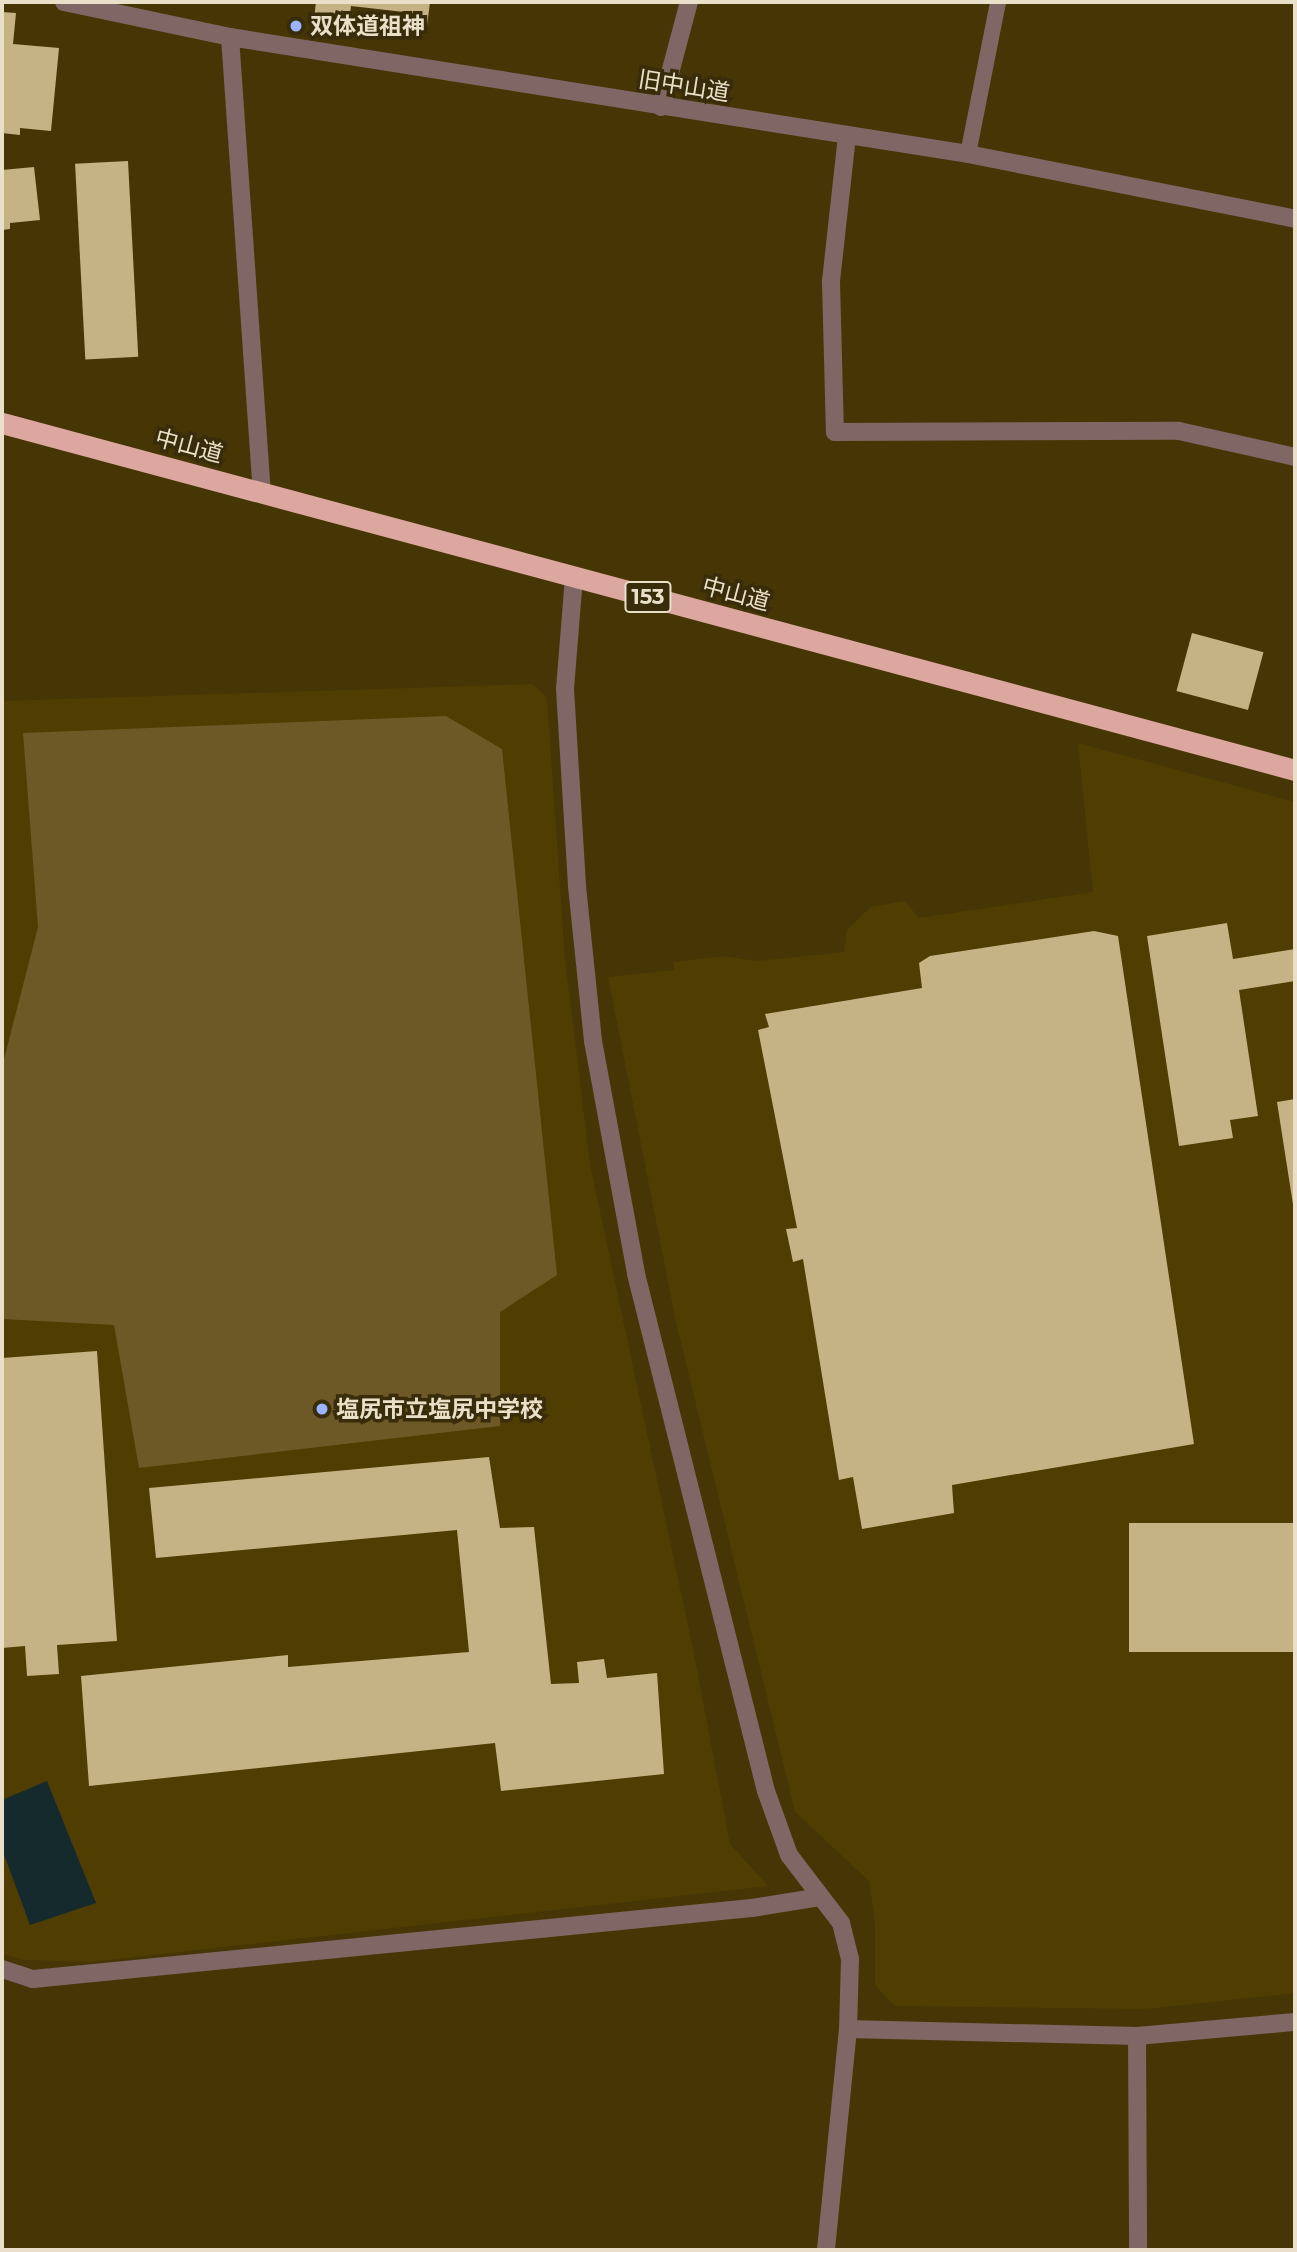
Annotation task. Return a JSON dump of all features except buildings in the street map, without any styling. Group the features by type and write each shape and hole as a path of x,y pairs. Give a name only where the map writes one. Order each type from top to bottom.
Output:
{"highway":[{"name":"中山道","path":"2,423 1295,770"}],"street":[{"name":"旧中山道","path":"64,2 230,37 968,154 1295,219"},
{"path":"661,107 689,2"},
{"path":"230,37 262,492"},
{"path":"846,136 831,282 835,432 1179,431 1295,457"},
{"path":"575,578 565,689 577,886 593,1041 629,1233 766,1791 789,1855 841,1923 850,1959 848,2029 826,2250"},
{"path":"2,1969 33,1979 752,1908 821,1897"},
{"path":"848,2029 1137,2036 1295,2022"},
{"path":"1137,2036 1138,2250"}],"lane":[{"path":"968,154 998,2"}],"shaded area":[{"name":"塩尻市立塩尻中学校","path":"533,684 547,698 565,959 590,1164 694,1654 730,1844 768,1886 91,1962 24,1960 2,1954 2,701"},
{"path":"446,716 502,749 557,1275 500,1312 500,1426 139,1468 114,1325 2,1319 2,1067 38,927 23,733"},
{"path":"1078,743 1295,802 1295,1993 1145,2009 895,2006 875,1985 875,1922 869,1881 795,1812 676,1322 608,977 674,970 674,962 724,956 756,961 844,952 847,930 871,907 905,901 919,918 1093,892"}],"water":[{"path":"47,1781 96,1903 30,1925 2,1849 2,1800"}],"place":[{"name":"双体道祖神","path":"296,26"},
{"name":"塩尻市立塩尻中学校","path":"322,1409"}]}
